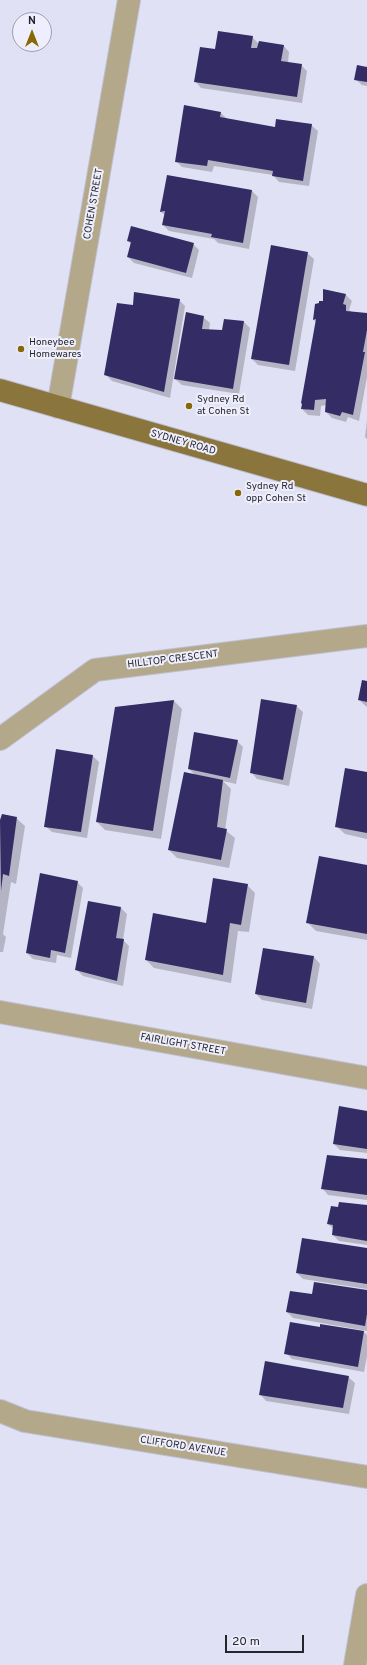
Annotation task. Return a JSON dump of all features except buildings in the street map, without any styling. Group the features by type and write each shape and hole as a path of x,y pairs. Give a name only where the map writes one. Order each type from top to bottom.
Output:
{"main road":[{"name":"SYDNEY ROAD","path":"0,390 367,495"}],"street":[{"name":"COHEN STREET","path":"58,407 129,0"},
{"name":"HILLTOP CRESCENT","path":"0,739 94,670 367,636"},
{"name":"FAIRLIGHT STREET","path":"0,1012 367,1078"},
{"name":"CLIFFORD AVENUE","path":"0,1411 25,1421 367,1477"},
{"path":"355,1665 367,1595"}],"place":[{"name":"Honeybee Homewares","path":"21,349"},
{"name":"Sydney Rd at Cohen St","path":"189,406"},
{"name":"Sydney Rd opp Cohen St","path":"238,493"}]}
